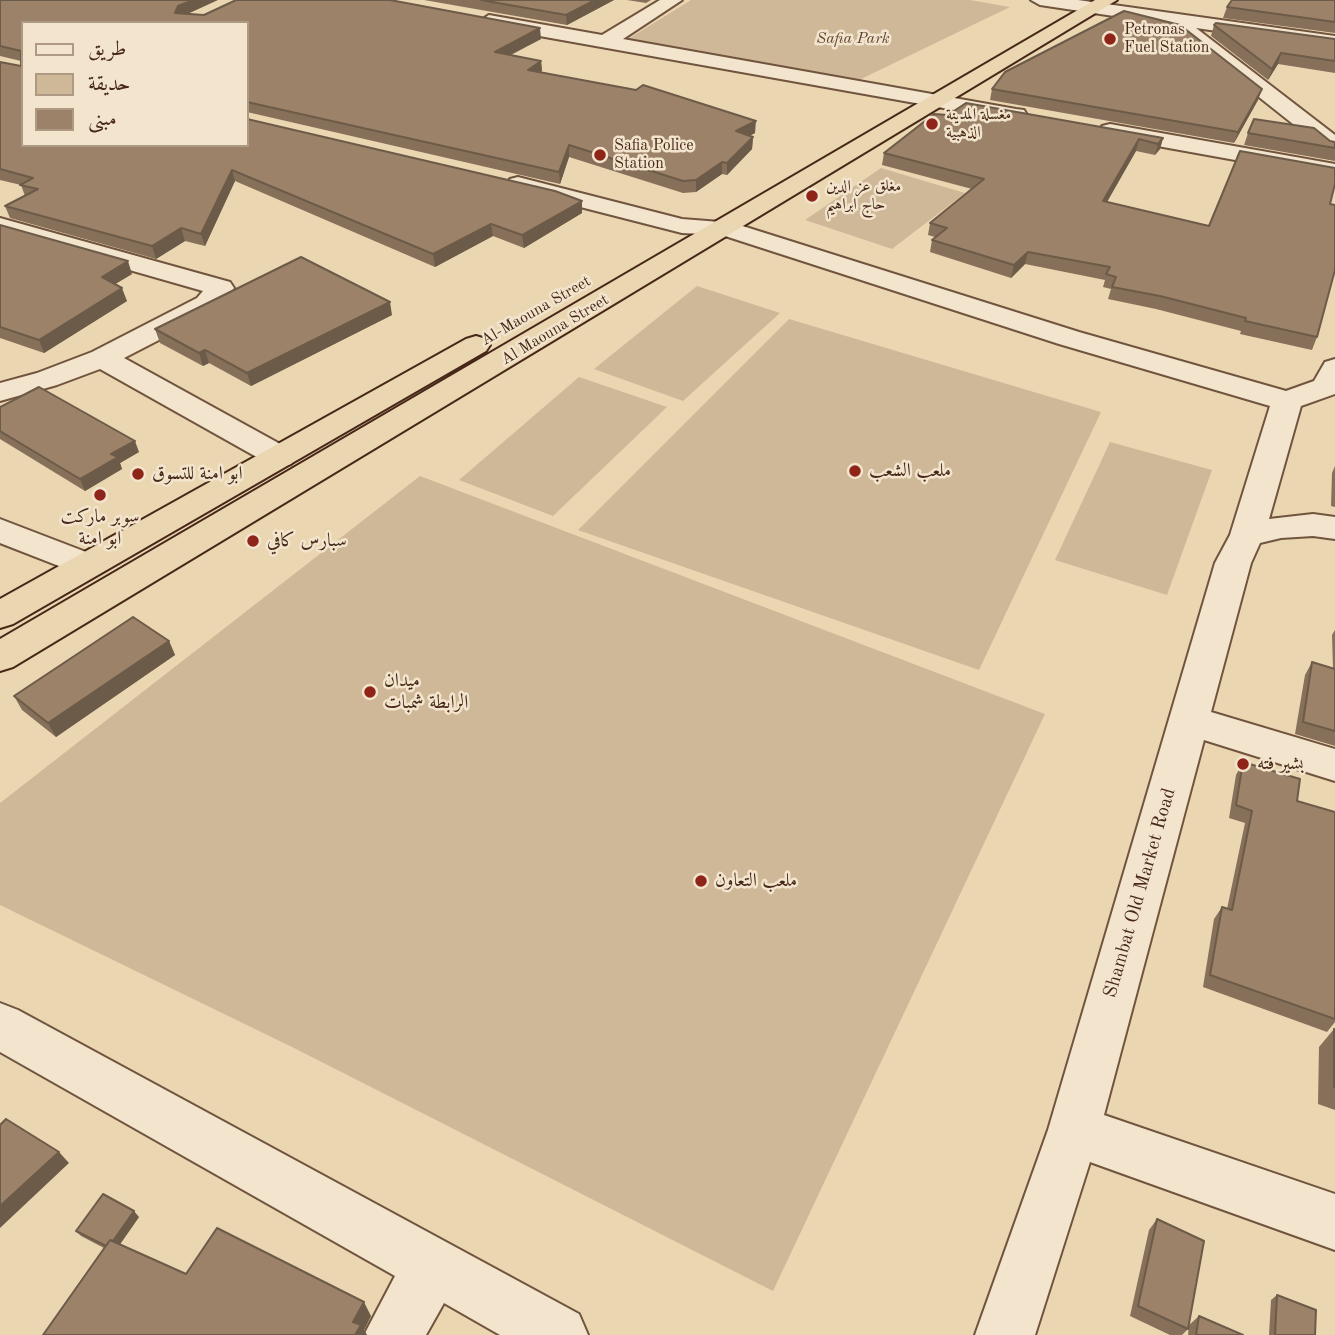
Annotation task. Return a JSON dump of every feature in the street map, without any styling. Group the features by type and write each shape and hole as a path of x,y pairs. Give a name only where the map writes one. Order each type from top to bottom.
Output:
{"highway":[{"name":"Al-Maouna Street","path":"0,614 682,226 905,96 1057,1"},
{"name":"Al Maouna Street","path":"0,657 1102,4"}],"street":[{"path":"605,42 673,0"},
{"path":"1057,1 1102,4 1173,19 1335,42"},
{"path":"472,17 1032,117"},
{"path":"1173,19 1335,146"},
{"path":"1087,127 1335,172"},
{"path":"491,178 682,226 724,228 1069,338 1287,401 1332,382"},
{"path":"0,225 221,288 207,304 102,358 47,379 0,391"},
{"path":"102,358 280,457"},
{"name":"Shambat Old Market Road","path":"1005,1335 1074,1130 1233,563 1247,535 1287,401"},
{"path":"1247,535 1281,527 1335,528"},
{"path":"0,530 87,565"},
{"path":"1189,720 1335,765"},
{"path":"0,1027 558,1335"},
{"path":"1074,1130 1335,1222"},
{"path":"394,1335 432,1267"}],"green space":[{"name":"Safia Park","path":"691,0 970,0 1010,7 859,80 628,39"},
{"path":"881,168 965,193 892,249 805,220"},
{"path":"697,286 780,313 683,401 594,369"},
{"name":"ملعب الشعب","path":"789,319 1101,412 979,670 578,530"},
{"path":"579,377 667,407 553,516 459,480"},
{"path":"1110,442 1212,470 1167,595 1055,560"},
{"path":"420,476 1045,714 773,1291 294,1048 0,905 0,803"}],"building":[{"path":"0,0 193,0 178,6 175,13 204,15 236,0 390,0 540,28 495,52 541,61 528,70 636,90 643,85 756,121 736,131 753,137 727,163 722,162 696,180 683,181 569,145 559,172 248,102 248,21 21,21 21,51 0,46"},
{"path":"481,0 595,0 566,15"},
{"path":"1232,0 1335,0 1335,22 1227,7"},
{"path":"1124,11 1180,25 1262,89 1238,132 992,89 1005,72"},
{"path":"1216,23 1335,39 1335,61 1281,53 1272,69 1214,25"},
{"path":"0,62 21,66 21,147 248,147 248,119 555,191 582,201 522,235 491,224 433,254 232,170 201,234 181,228 152,246 5,206 38,189 20,185 33,178 0,169"},
{"path":"966,103 1163,138 1158,144 1139,139 1103,201 1209,226 1240,151 1335,168 1335,184 1330,204 1335,205 1335,270 1317,337 1245,321 1246,318 1160,296 1112,287 1116,277 1106,274 1110,267 1028,252 1014,265 932,240 947,228 930,223 984,179 884,153 934,114 948,115"},
{"path":"1254,119 1314,128 1335,142 1335,148 1248,133"},
{"path":"0,225 128,261 102,277 122,288 39,340 0,327"},
{"path":"301,257 390,302 247,373 205,350 199,353 155,329"},
{"path":"39,387 135,441 111,454 118,457 80,479 0,431 0,407"},
{"path":"133,617 169,641 48,723 14,696"},
{"path":"1312,662 1335,669 1335,731 1303,722"},
{"path":"1243,762 1300,779 1297,801 1335,812 1335,1019 1210,975 1222,907 1232,910 1252,811 1236,805"},
{"path":"1335,1029 1335,1087 1334,1087"},
{"path":"6,1119 59,1152 0,1206 0,1125"},
{"path":"103,1194 134,1211 113,1241 110,1240 106,1246 76,1231"},
{"path":"1157,1219 1204,1241 1188,1329 1138,1306"},
{"path":"217,1228 364,1302 353,1322 361,1325 355,1335 43,1335 110,1240 186,1274"},
{"path":"1277,1295 1316,1310 1315,1335 1275,1335"},
{"path":"1199,1316 1243,1335 1196,1335"}],"place":[{"name":"Petronas Fuel Station","path":"1110,39"},
{"name":"مغسلة المدينة الذهبية","path":"932,124"},
{"name":"Safia Police Station","path":"600,155"},
{"name":"مغلق عز الدين حاج ابراهيم","path":"812,196"},
{"name":"ملعب الشعب","path":"855,471"},
{"name":"ابو امنة للتسوق","path":"138,474"},
{"name":"سوبر ماركت ابو امنة","path":"100,495"},
{"name":"سبارس كافي","path":"253,541"},
{"name":"ميدان الرابطة شمبات","path":"370,692"},
{"name":"بشير فته","path":"1243,764"},
{"name":"ملعب التعاون","path":"701,881"}]}
